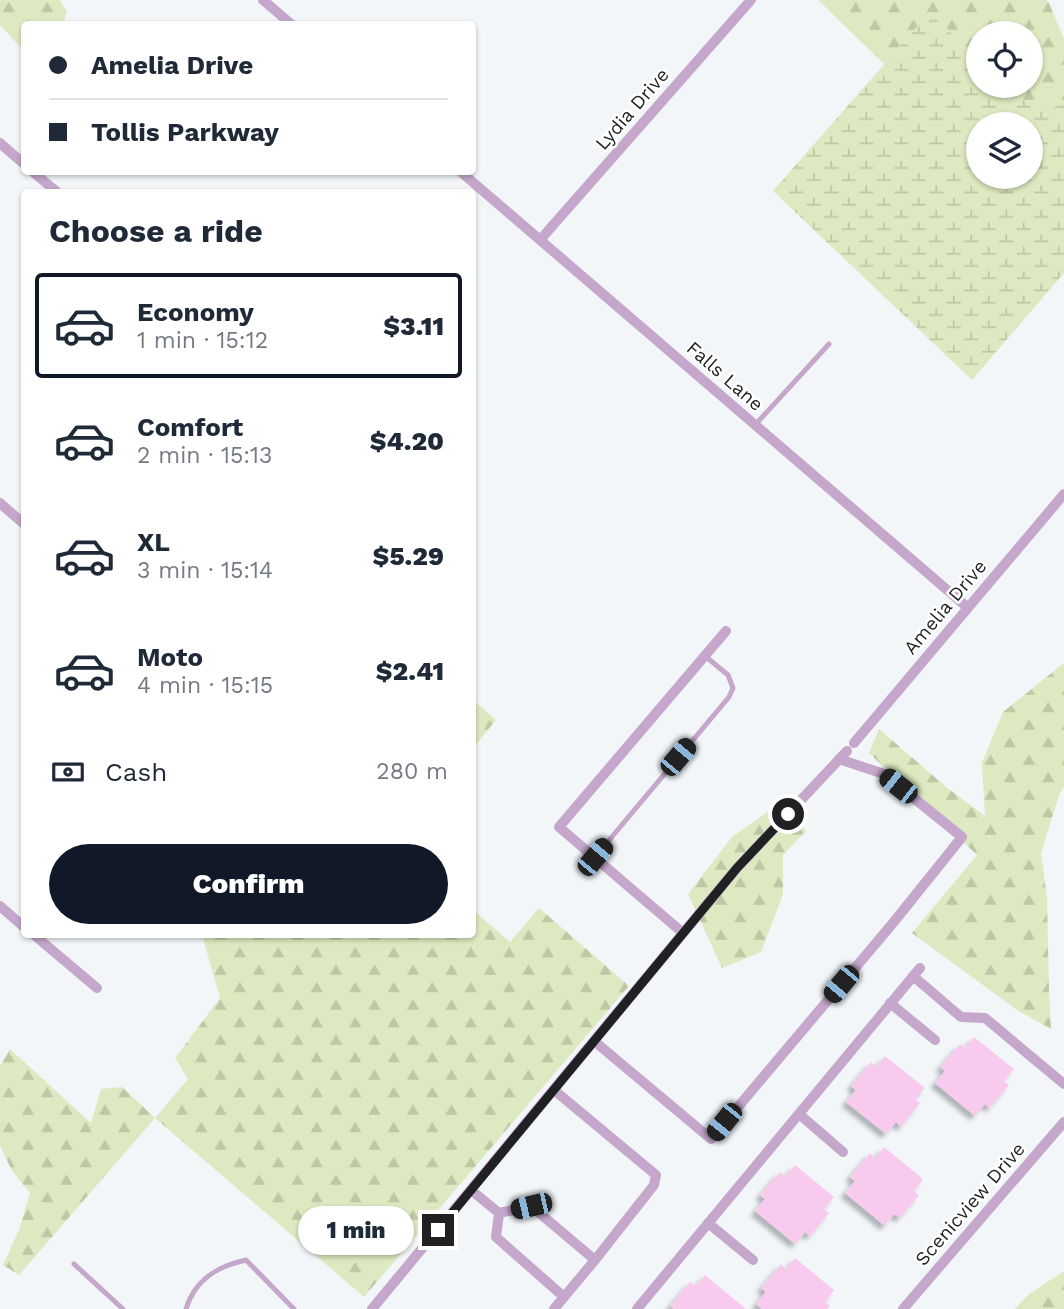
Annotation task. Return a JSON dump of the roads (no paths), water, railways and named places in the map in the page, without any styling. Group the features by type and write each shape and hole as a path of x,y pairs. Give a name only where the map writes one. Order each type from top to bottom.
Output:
{"street":[{"path":"263,0 288,21"},
{"name":"Lydia Drive","path":"540,240 751,0"},
{"path":"0,143 21,161"},
{"path":"37,175 53,189"},
{"name":"Falls Lane","path":"464,175 967,607"},
{"name":"Amelia Drive","path":"372,1309 737,868 847,751 1064,494"},
{"path":"0,503 21,521"},
{"path":"684,933 559,827 726,631"},
{"path":"594,1041 711,1139 962,837 884,774 847,751"},
{"path":"0,906 21,924"},
{"path":"38,938 97,988"},
{"path":"637,1309 916,972 961,1017 985,1018 1064,1084"},
{"path":"890,1003 935,1040"},
{"path":"554,1090 656,1175 654,1185 554,1309"},
{"path":"799,1114 843,1152"},
{"name":"Scenicview Drive","path":"903,1309 1064,1122"},
{"path":"471,1191 499,1213"},
{"path":"499,1213 531,1206 595,1260"},
{"path":"499,1213 495,1237 564,1297"},
{"path":"708,1223 754,1260"}],"lane":[{"path":"755,425 828,344"},
{"path":"595,857 729,697 733,688 727,675 705,656"},
{"path":"186,1309 207,1276 227,1264 246,1260 294,1309"},
{"path":"75,1264 123,1309"}]}
